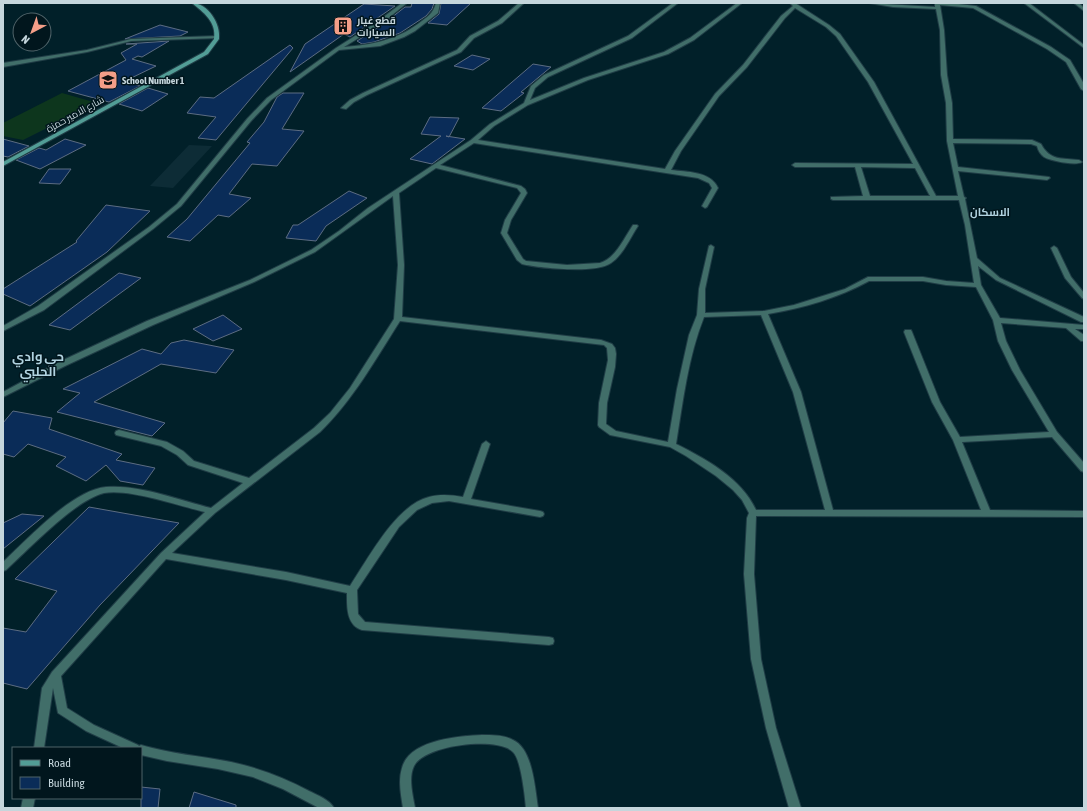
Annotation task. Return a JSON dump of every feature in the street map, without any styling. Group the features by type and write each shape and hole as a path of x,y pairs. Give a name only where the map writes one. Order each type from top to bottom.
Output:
{"main road":[{"path":"194,3 208,13 217,37"},
{"name":"شارع الامير حمزة","path":"3,164 196,59 209,49 217,37"}],"street":[{"path":"3,329 41,308 91,270 121,251 179,204 249,120 270,99 338,49 379,24 405,3"},
{"path":"338,49 368,48 405,35 436,12 438,3"},
{"path":"344,108 352,101 365,94 459,51 472,37 500,22 522,3"},
{"path":"526,104 533,87 546,76 630,37 676,3"},
{"path":"3,395 62,364 143,326 252,281 313,251 342,232 396,192 473,141 492,125 526,104 586,79 666,53 692,39 740,3"},
{"path":"871,3 897,7 937,5 974,7 1068,60 1084,89"},
{"path":"1026,3 1084,47"},
{"path":"1076,3 1084,10"},
{"path":"667,171 680,147 717,95 749,62 782,17 794,4 828,26 838,35 871,82 934,198"},
{"path":"937,5 943,36 944,75 949,103 950,141 955,169 963,198 978,285 997,320 1002,341 1016,370 1054,434 1084,469"},
{"path":"3,65 140,39 217,37"},
{"path":"473,141 699,176 708,179 714,184 715,188 705,206"},
{"path":"950,141 1032,142 1039,145 1043,154 1049,158 1079,162"},
{"path":"795,165 917,166"},
{"path":"435,166 519,187 523,190 524,193 508,220 504,233 520,260 524,263 588,267 604,265 612,259 635,226"},
{"path":"858,166 867,198"},
{"path":"955,169 1047,178"},
{"path":"39,747 47,688 56,675 164,555 212,511 317,430 333,415 353,389 398,319 401,265 396,192"},
{"path":"833,198 963,198"},
{"path":"672,445 681,389 693,335 701,315 702,289 711,247"},
{"path":"1054,248 1068,278 1084,297"},
{"path":"974,259 998,279 1084,320"},
{"path":"701,315 764,313 821,300 847,290 868,279 923,279 946,283 978,285"},
{"path":"764,313 796,392 830,514"},
{"path":"398,319 608,344 611,347 612,353 603,403 602,425 613,433 672,445 692,456 734,486 744,496 753,513 751,518 749,574 756,659 771,728 795,808"},
{"path":"997,320 1069,327 1084,327"},
{"path":"1069,327 1084,339"},
{"path":"908,332 936,402 957,440 987,513"},
{"path":"119,433 164,444 180,453 191,463 251,482"},
{"path":"957,440 1054,434"},
{"path":"466,501 486,444"},
{"path":"3,568 56,519 85,498 103,490 114,489 143,494 212,511"},
{"path":"540,514 449,498 430,500 414,508 396,525 352,590 353,616 355,621 362,626 549,641"},
{"path":"753,513 1084,514"},
{"path":"164,555 286,576 352,590"},
{"path":"56,675 62,710 90,728 132,747"},
{"path":"409,808 406,784 409,764 414,757 425,750 442,745 482,739 506,741 518,749 526,775 532,808"},
{"path":"142,750 161,757 243,770 276,782 319,802 328,808"}],"shaded area":[{"path":"189,145 212,146 173,188 150,186"}],"green space":[{"path":"62,93 97,103 23,140 3,136 3,123"}],"building":[{"path":"412,3 434,3 432,9 426,16 400,33 374,42 362,44 357,41 382,25 405,7 411,7"},
{"path":"441,3 471,3 447,25 428,23 439,14"},
{"name":"قطع غيار السيارات","path":"364,4 395,6 350,37 344,34 290,72 305,44"},
{"path":"160,25 188,32 180,36 125,39"},
{"path":"169,41 142,57 138,56 132,59 156,66 125,81 140,86 109,102 68,91 126,60 121,53 137,44 126,44"},
{"path":"290,45 293,48 216,140 198,138 216,117 187,113 200,97 214,98"},
{"path":"472,55 490,59 473,70 454,66"},
{"path":"533,64 551,67 521,92 524,93 501,111 482,108"},
{"path":"148,88 168,94 142,111 119,104"},
{"path":"283,93 304,93 282,129 304,131 277,166 252,164 229,194 251,198 229,217 218,215 190,241 167,237 187,219 250,143 247,142 264,122 277,97"},
{"path":"430,117 459,118 449,137 465,139 432,164 410,159 441,136 421,134"},
{"path":"3,139 29,146 8,157 3,156"},
{"path":"65,139 86,145 40,169 16,160 39,148 46,150"},
{"path":"49,169 71,169 60,184 39,183"},
{"path":"349,191 367,198 326,226 316,241 286,238 293,225 298,225"},
{"path":"106,205 150,211 107,252 30,306 3,294 3,289 77,242 76,241"},
{"path":"119,273 141,278 70,330 49,325"},
{"path":"223,315 242,329 213,341 193,329"},
{"path":"184,340 234,350 216,373 161,364 94,402 165,423 152,436 57,412 80,393 63,389 142,349 161,354 171,343"},
{"path":"13,411 52,418 49,429 122,454 116,460 155,468 143,485 120,481 106,465 86,481 56,466 66,457 28,444 14,457 3,454 3,423"},
{"path":"89,507 179,523 100,605 27,689 3,683 3,628 26,632 57,591 15,579"},
{"path":"22,514 44,516 3,549 3,523"},
{"path":"142,787 160,789 158,808 141,808"},
{"path":"194,792 236,805 236,808 189,808"}],"place":[{"name":"قطع غيار السيارات","path":"343,26"},
{"name":"School Number 1","path":"108,80"}],"district":[{"name":"الاسكان","path":"990,212"},
{"name":"حي وادي الحلبي","path":"38,364"}]}
